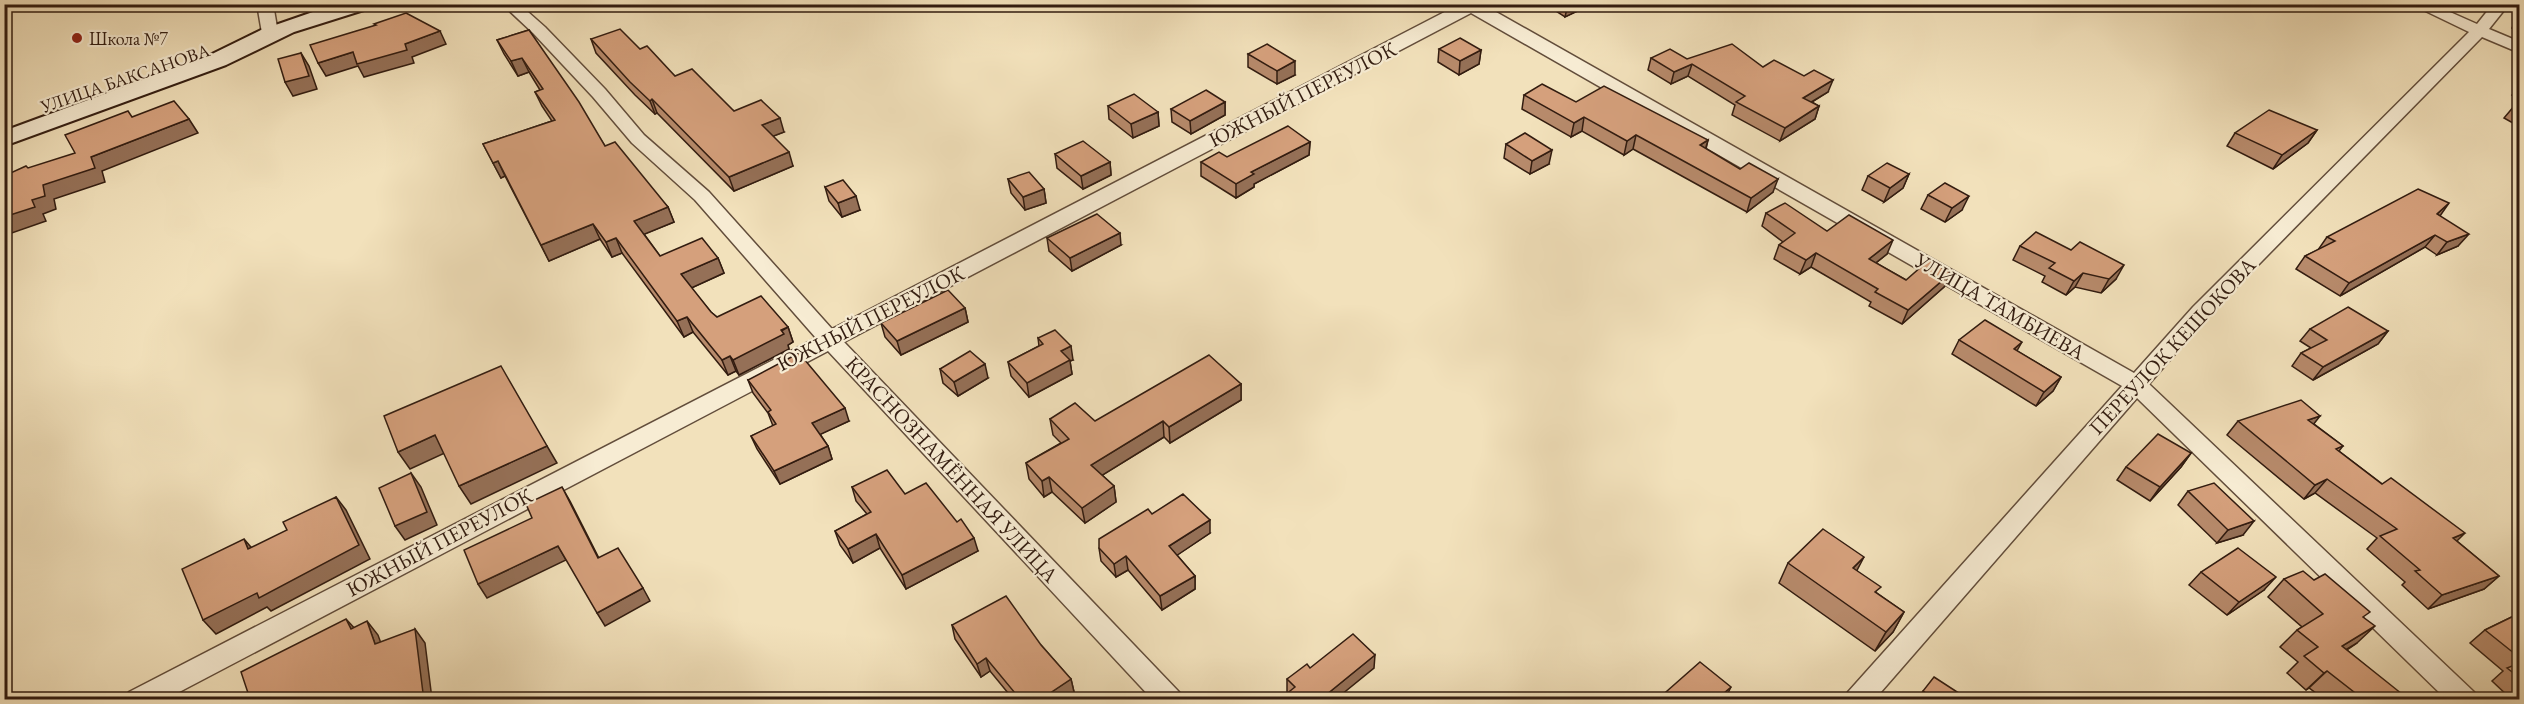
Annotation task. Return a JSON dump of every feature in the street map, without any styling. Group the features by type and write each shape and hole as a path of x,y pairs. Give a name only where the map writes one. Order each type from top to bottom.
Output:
{"main road":[{"name":"УЛИЦА БАКСАНОВА","path":"4,140 218,60 247,42 270,33 359,4"},
{"name":"УЛИЦА БАКСАНОВА","path":"4,122 206,48 247,42"}],"street":[{"path":"266,4 270,33"},
{"name":"КРАСНОЗНАМЁННАЯ УЛИЦА","path":"509,4 539,30 638,139 702,196 829,339 1170,699"},
{"path":"2418,4 2520,48"},
{"name":"ПЕРЕУЛОК КЕШОКОВА","path":"1857,699 2200,312 2480,30 2502,4"},
{"name":"ЮЖНЫЙ ПЕРЕУЛОК","path":"138,699 1471,5"},
{"name":"УЛИЦА ТАМБИЕВА","path":"1471,5 2135,383 2465,699"}],"building":[{"path":"406,13 440,31 405,44 407,50 357,64 353,52 318,63 310,45 376,25 374,24"},
{"path":"620,29 640,49 647,46 675,76 692,69 734,111 761,100 780,118 762,125 789,152 729,177 652,99 650,101 630,82 591,39"},
{"path":"529,30 579,102 605,146 615,142 668,207 634,221 660,256 702,238 718,258 681,274 711,312 717,317 761,296 788,327 781,330 784,334 733,360 730,356 722,360 687,317 677,321 616,238 606,242 593,224 541,245 498,161 493,163 483,144 555,120 535,92 543,89 522,58 511,61 497,40"},
{"path":"1460,38 1481,50 1460,61 1439,49"},
{"path":"1267,44 1295,61 1277,71 1248,54"},
{"path":"1732,44 1763,67 1774,60 1804,76 1814,70 1833,80 1803,98 1819,106 1785,128 1736,102 1745,96 1692,64 1674,72 1651,58 1670,49 1687,59"},
{"path":"301,53 309,76 285,82 278,59"},
{"path":"1542,84 1576,102 1604,86 1708,140 1700,145 1740,169 1749,163 1778,179 1751,198 1636,135 1627,141 1584,117 1574,123 1524,95"},
{"path":"1206,90 1225,102 1190,121 1171,109"},
{"path":"1134,94 1158,112 1131,124 1108,106"},
{"path":"174,101 189,119 91,157 95,168 43,185 45,196 32,200 35,207 4,217 4,186 11,183 6,175 26,166 28,168 75,153 65,135 128,111 132,117"},
{"path":"2269,110 2317,130 2282,155 2235,133"},
{"path":"1288,126 1310,142 1251,172 1254,174 1236,184 1201,162 1219,152 1227,157"},
{"path":"1525,133 1552,150 1532,161 1506,144"},
{"path":"1083,141 1110,162 1081,176 1055,154"},
{"path":"1887,163 1909,174 1890,188 1868,176"},
{"path":"1029,172 1044,189 1023,197 1008,179"},
{"path":"843,180 856,196 838,203 825,187"},
{"path":"1945,183 1969,196 1952,208 1928,195"},
{"path":"2418,189 2449,203 2437,214 2469,234 2447,242 2435,235 2349,283 2305,256 2335,241 2327,237"},
{"path":"1785,203 1827,231 1849,215 1893,240 1869,259 1906,280 1929,260 1951,273 1908,310 1875,292 1878,289 1816,253 1806,260 1779,245 1795,233 1766,213"},
{"path":"1097,214 1120,233 1070,258 1047,238"},
{"path":"2036,232 2071,250 2080,242 2124,265 2109,279 2083,273 2074,281 2049,268 2055,263 2020,246"},
{"path":"948,290 965,308 897,341 881,323"},
{"path":"2348,307 2388,331 2323,367 2301,353 2327,340 2310,329"},
{"path":"1985,320 2022,342 2014,349 2061,377 2044,392 1959,340"},
{"path":"1055,330 1071,346 1061,351 1070,360 1027,383 1008,362 1043,344 1038,338"},
{"path":"970,351 985,364 954,382 940,369"},
{"path":"799,353 845,408 812,423 828,446 774,471 751,436 776,424 768,412 771,410 748,380"},
{"path":"1209,355 1241,384 1169,427 1163,421 1091,465 1114,486 1082,508 1049,477 1042,481 1026,463 1069,439 1050,419 1075,403 1095,421"},
{"path":"501,366 547,446 459,486 435,435 398,452 384,416"},
{"path":"2301,400 2320,416 2308,420 2343,446 2336,449 2382,484 2391,478 2465,533 2453,538 2499,576 2442,595 2415,571 2420,570 2380,536 2397,529 2327,479 2315,485 2238,421"},
{"path":"2158,434 2191,453 2160,487 2126,467"},
{"path":"887,470 905,494 926,483 957,522 961,519 974,538 902,575 876,534 848,549 835,531 871,512 852,487"},
{"path":"411,473 427,512 395,526 379,488"},
{"path":"2214,483 2254,521 2228,530 2188,491"},
{"path":"562,487 598,558 618,548 643,588 597,613 558,546 478,584 464,550 532,518 526,504"},
{"path":"1183,494 1210,520 1169,546 1195,576 1160,596 1126,556 1114,564 1099,548 1099,539 1148,509 1152,514"},
{"path":"336,497 359,545 259,598 257,593 203,620 182,569 244,539 248,549 287,530 283,522"},
{"path":"1823,529 1864,557 1853,568 1881,587 1875,592 1904,612 1886,632 1788,563"},
{"path":"2238,548 2276,577 2239,602 2201,572"},
{"path":"2303,571 2314,580 2325,574 2370,612 2363,617 2375,626 2342,646 2407,698 2363,699 2327,671 2324,673 2304,656 2318,647 2297,630 2323,614 2284,579"},
{"path":"1006,596 1041,645 1071,679 1041,699 1020,699 986,658 977,664 952,625"},
{"path":"2520,613 2520,658 2485,630"},
{"path":"346,619 351,629 367,621 375,644 415,629 423,693 405,699 250,699 241,672"},
{"path":"1353,634 1375,655 1321,699 1280,699 1295,687 1287,679 1307,664 1310,668"},
{"path":"1700,662 1731,687 1717,699 1658,699"},
{"path":"2520,663 2520,678 2507,668"},
{"path":"1934,677 1968,699 1935,699 1923,691"}],"place":[{"name":"Школа №7","path":"77,38"}]}
